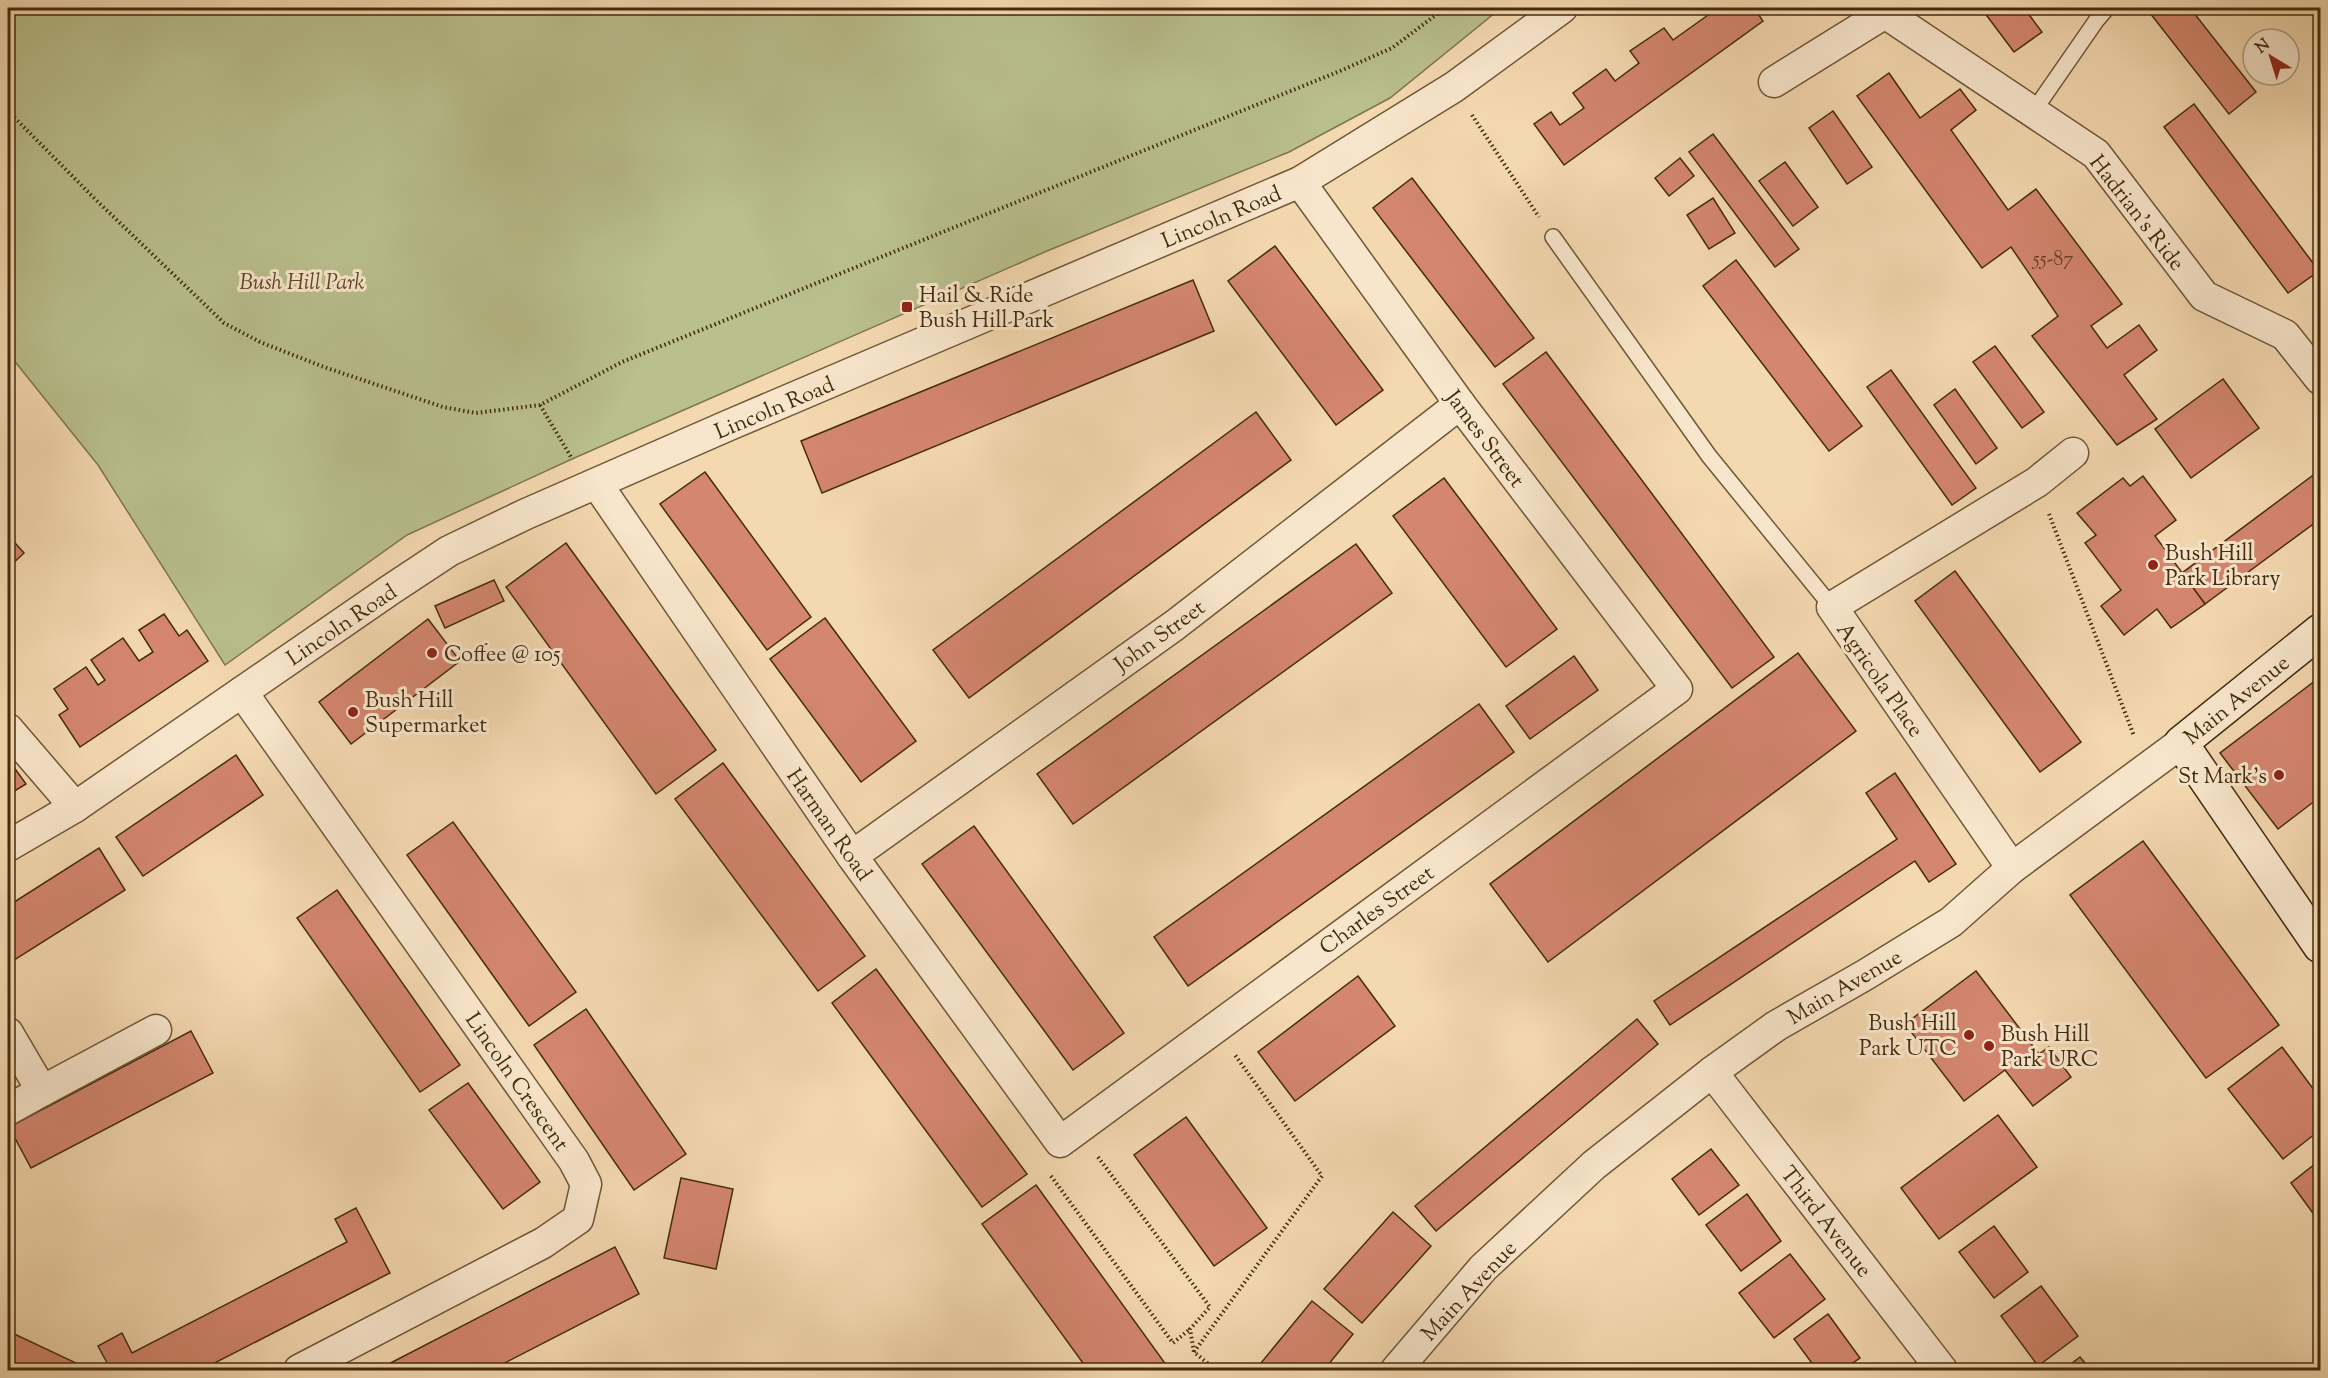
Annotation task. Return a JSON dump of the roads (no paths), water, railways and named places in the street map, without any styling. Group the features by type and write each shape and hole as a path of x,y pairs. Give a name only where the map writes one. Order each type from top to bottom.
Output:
{"street":[{"name":"Lincoln Road","path":"8,846 75,807 449,551 526,514 1300,182 1454,87 1562,8"},
{"name":"Hadrian's Ride","path":"1774,82 1884,10 2096,154 2204,296 2285,335 2320,379"},
{"name":"James Street","path":"1300,182 1460,404 1677,689"},
{"name":"John Street","path":"852,856 1175,625 1460,404"},
{"name":"Agricola Place","path":"2012,868 1832,607 2037,482 2073,453"},
{"name":"Harman Road","path":"597,484 852,856 1068,1136"},
{"name":"Main Avenue","path":"1396,1371 1483,1268 1594,1165 1712,1072 1776,1026 1951,922 2012,868 2181,743 2320,631"},
{"name":"Charles Street","path":"1068,1136 1677,689"},
{"name":"Lincoln Crescent","path":"242,692 574,1161 586,1184 578,1219 543,1243 299,1371"},
{"path":"8,729 75,807"},
{"path":"2181,743 2320,946"},
{"path":"8,1110 156,1030"},
{"path":"8,1033 42,1091"},
{"name":"Third Avenue","path":"1712,1072 1942,1371"}],"lane":[{"path":"2033,112 2107,8"},
{"path":"1553,237 1709,456 1832,607"}],"place":[{"name":"Hail & Ride Bush Hill Park","path":"907,307"},
{"name":"Bush Hill Park Library","path":"2153,565"},
{"name":"Coffee @ 105","path":"432,653"},
{"name":"Bush Hill Supermarket","path":"353,712"},
{"name":"St Mark's","path":"2279,775"},
{"name":"Bush Hill Park UTC","path":"1969,1035"},
{"name":"Bush Hill Park URC","path":"1989,1046"}],"park label":[{"name":"Bush Hill Park","path":"302,281"}]}
